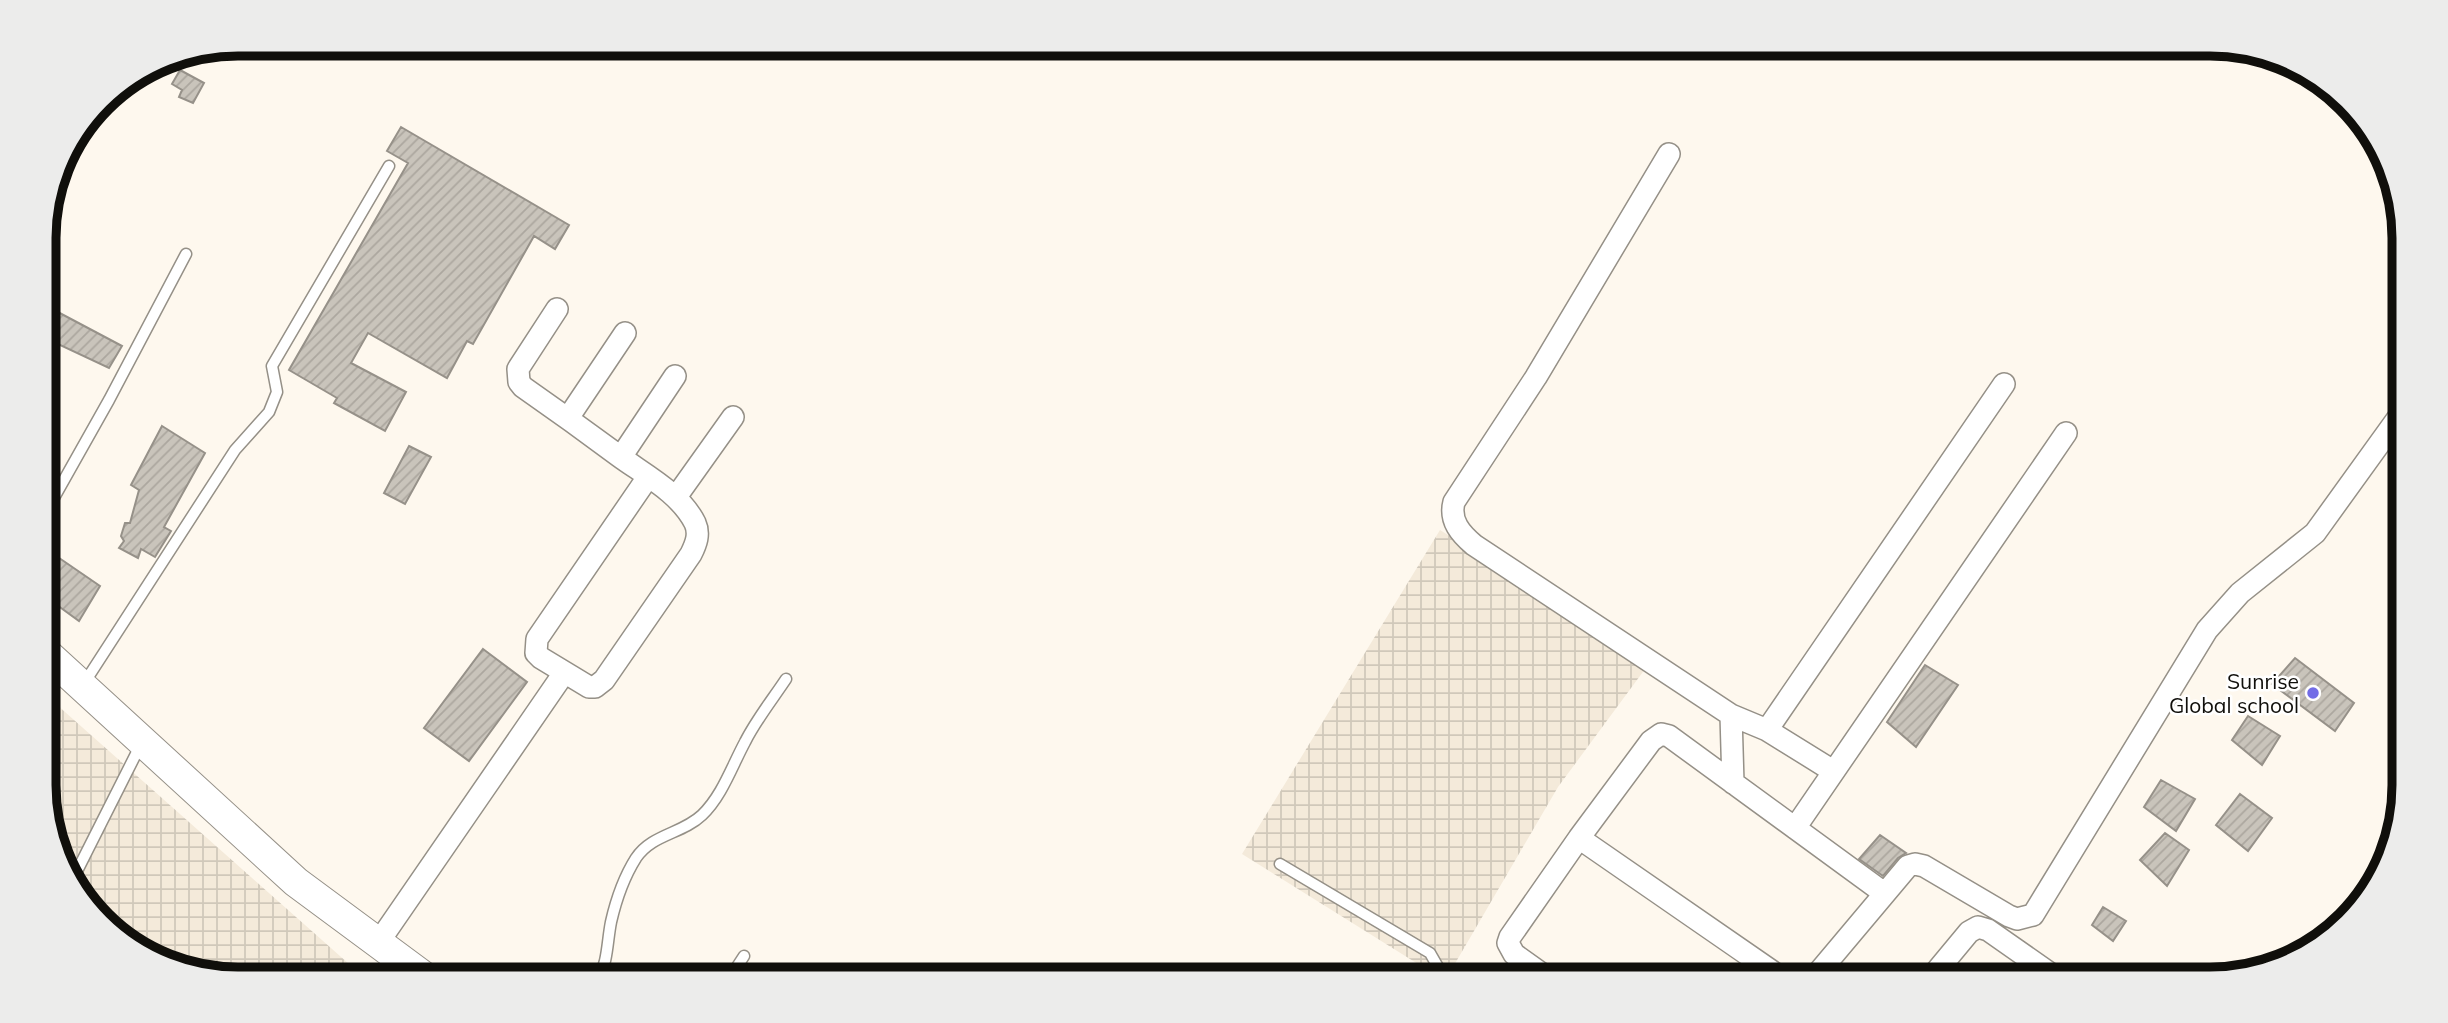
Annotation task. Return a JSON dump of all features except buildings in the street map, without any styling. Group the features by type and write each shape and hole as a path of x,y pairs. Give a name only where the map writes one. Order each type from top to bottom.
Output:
{"main road":[{"path":"56,662 296,882 411,967"}],"street":[{"path":"1669,154 1536,377 1454,502 1453,518 1458,528 1474,545 1731,715 1767,730 1833,771"},
{"path":"557,309 518,369 517,375 523,387 568,418 621,457 648,477 676,498 694,522 698,537 691,554 600,685 589,687 536,653 537,639 648,477"},
{"path":"568,418 625,333"},
{"path":"621,457 675,376"},
{"path":"1767,730 2004,384"},
{"path":"676,498 733,417"},
{"path":"1823,967 1904,869 1915,864 1924,866 2017,919 2033,915 2207,630 2240,593 2315,533 2392,426"},
{"path":"1795,828 2066,433"},
{"path":"378,943 564,673"},
{"path":"1731,715 1733,783"},
{"path":"1532,967 1514,954 1508,943 1510,937 1579,838 1651,741 1661,733 1669,736 1884,892"},
{"path":"1579,838 1766,967"},
{"path":"1940,967 1969,932 1978,927 1988,930 2036,967"}],"lane":[{"path":"82,686 235,450 269,412 277,392 272,366 389,166"},
{"path":"56,494 103,412 186,254"},
{"path":"603,967 611,921 626,876 638,855 646,845 687,826 702,814 786,679"},
{"path":"78,870 142,741"},
{"path":"1280,864 1430,953 1438,967"},
{"path":"737,967 744,956"}],"shaded area":[{"path":"1440,530 1651,661 1558,787 1453,967 1423,967 1242,854"},
{"path":"56,704 352,967 238,967 203,963 158,948 118,922 87,886 66,843 56,797"}],"place":[{"name":"Sunrise Global school","path":"2313,693"}]}
